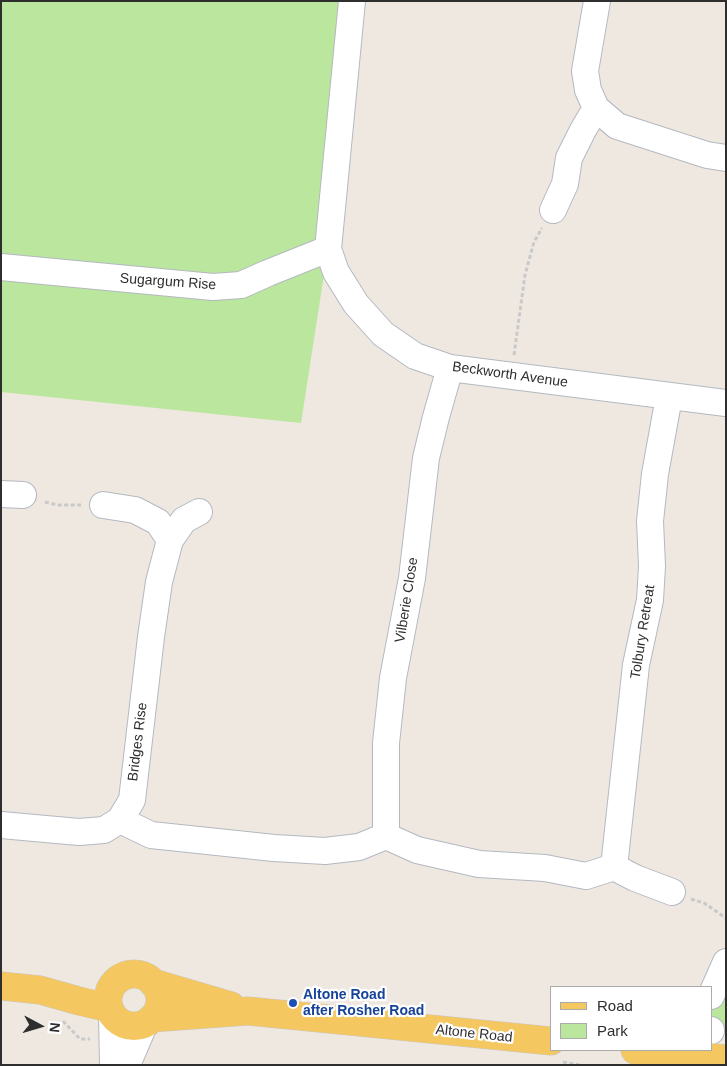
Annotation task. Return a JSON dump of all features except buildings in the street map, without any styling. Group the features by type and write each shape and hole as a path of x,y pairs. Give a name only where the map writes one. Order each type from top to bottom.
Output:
{"main road":[{"path":"1,986 40,990 77,987 137,974 146,977 153,983 158,992 160,1001 158,1010 149,1021 136,1026 127,1025 116,1019 111,1011 108,996 112,986 118,979"},
{"name":"Altone Road","path":"153,983 248,1011 550,1041"},
{"path":"40,990 111,1011"},
{"name":"Altone Road","path":"149,1021 248,1011"},
{"path":"658,1051 681,1052"}],"street":[{"name":"Beckworth Avenue","path":"352,1 328,249 336,272 356,304 383,334 415,356 450,368 726,403"},
{"path":"597,1 585,71 588,90 596,108 617,126 716,156"},
{"path":"553,210 565,184 569,158 596,108"},
{"name":"Sugargum Rise","path":"1,267 213,287 241,285 328,249"},
{"name":"Vilberie Close","path":"386,836 386,743 393,678 412,578 426,458 450,368"},
{"name":"Tolbury Retreat","path":"614,867 636,665 650,600 652,566 650,521 655,474 669,397"},
{"path":"103,505 134,510 158,522 170,540"},
{"name":"Bridges Rise","path":"120,820 132,800 150,637 159,582 170,540 184,520 199,512"},
{"path":"1,825 79,832 104,830 120,820 151,834 274,848 324,851 359,847 386,836 417,850 479,864 545,868 586,876 614,867 635,878 672,892"},
{"path":"712,994 726,962"},
{"path":"111,1011 113,1065"},
{"path":"127,1065 149,1021"}],"path":[{"path":"511,376 525,275 534,242 553,210"},
{"path":"12,495 58,505 103,505"},
{"path":"672,892 704,903 726,918"}],"green space":[{"path":"1,1 352,1 328,249 301,423 1,392"},
{"path":"726,962 726,1032 712,1031 712,994"}],"place":[{"name":"Altone Road after Rosher Road","path":"293,1003"}]}
